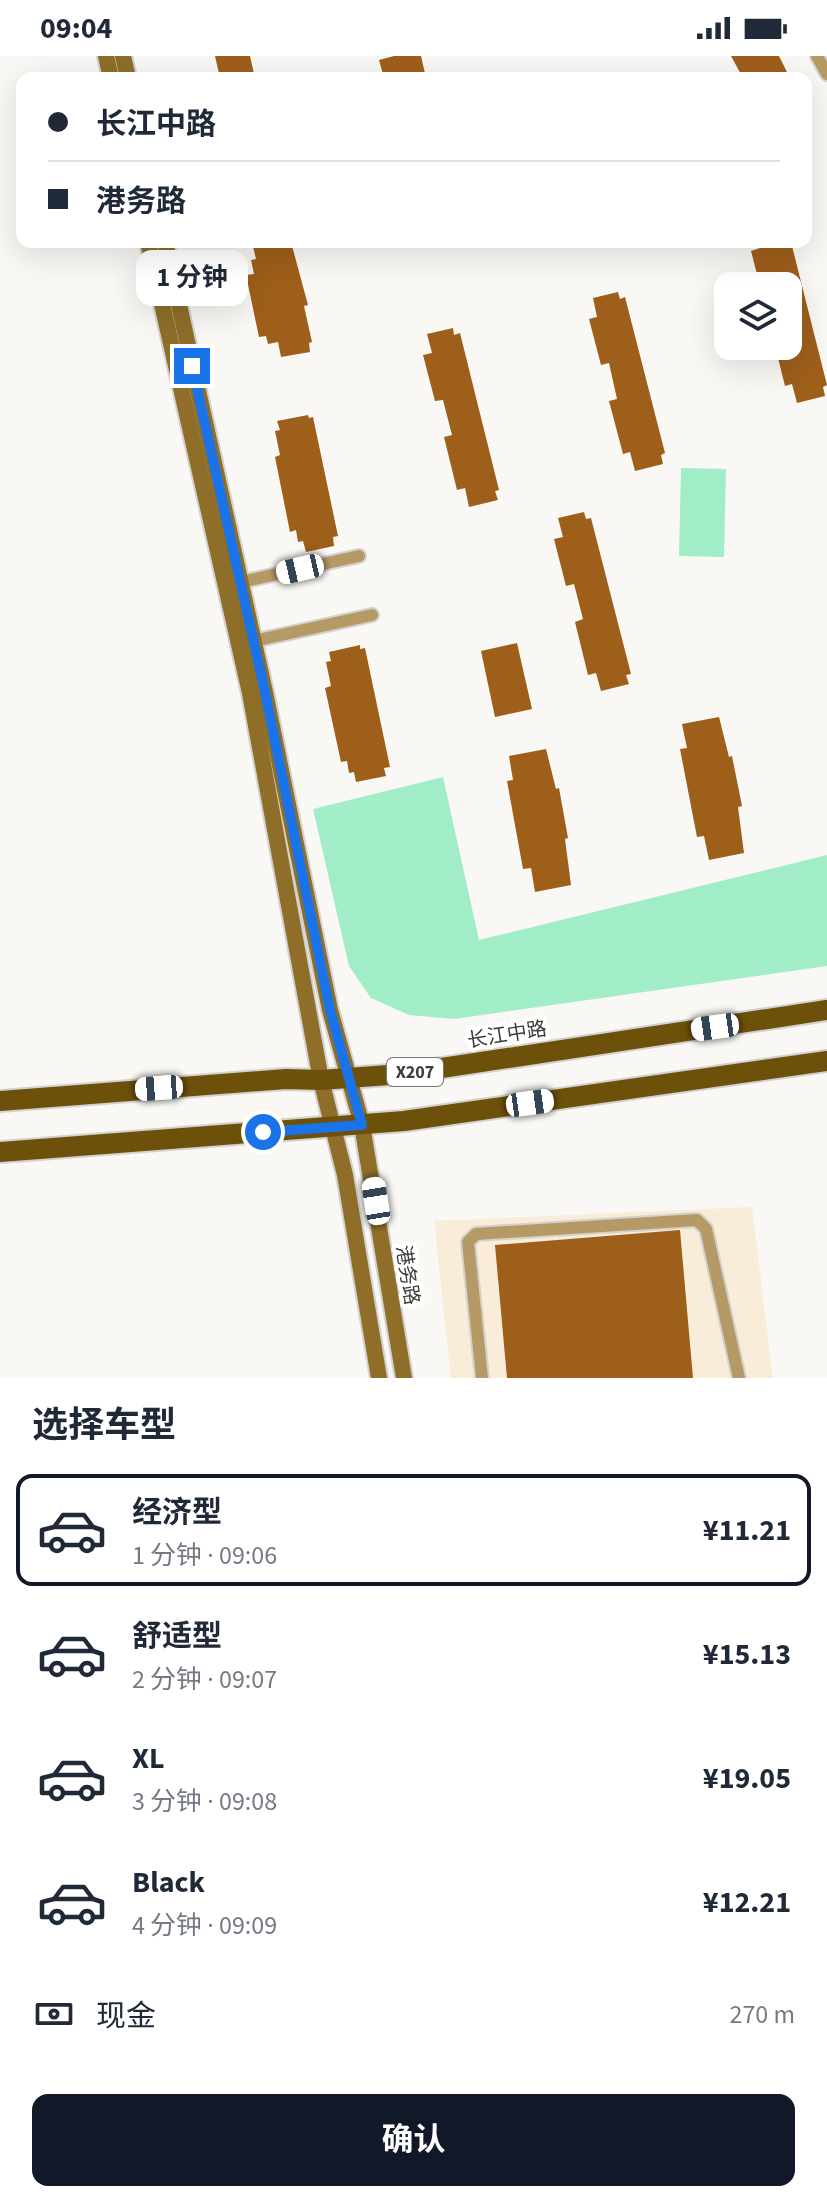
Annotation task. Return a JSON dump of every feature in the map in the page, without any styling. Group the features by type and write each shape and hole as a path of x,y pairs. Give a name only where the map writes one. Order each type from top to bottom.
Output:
{"main road":[{"name":"长江中路","path":"0,1101 286,1079 321,1080 402,1074 827,1010"},
{"name":"X207","path":"0,1152 362,1125 827,1061"}],"street":[{"path":"149,248 250,693 321,1080 345,1175 379,1378"},
{"name":"港务路","path":"166,248 254,641 330,1010 362,1125 404,1378"}],"lane":[{"path":"817,56 827,74"},
{"path":"359,556 241,582 232,615 254,641 372,615"},
{"path":"482,1378 468,1242 476,1234 697,1220 706,1229 739,1378"}],"shaded area":[{"path":"752,1207 773,1378 451,1378 434,1221"}],"green space":[{"path":"681,468 726,469 724,557 679,556"},
{"path":"443,777 479,940 827,855 827,966 454,1019 409,1015 371,998 349,966 313,809"}],"building":[{"path":"215,56 250,56 254,72 219,72"},
{"path":"394,56 421,56 425,72 382,72 379,60"},
{"path":"731,56 779,56 787,72 740,72"},
{"path":"253,248 293,248 308,305 304,306 312,342 309,343 310,352 281,357 278,342 268,344 266,336 259,337 246,275 254,274 251,260 256,259"},
{"path":"793,248 799,272 756,272 751,251"},
{"path":"802,286 827,385 823,387 825,396 797,403 792,384 785,386 778,360 802,360"},
{"path":"618,292 620,299 625,297 665,453 661,455 663,464 635,471 630,452 623,454 609,401 617,399 609,363 601,365 589,319 597,317 593,298"},
{"path":"453,328 454,335 460,333 499,490 495,491 498,500 469,507 465,488 457,490 444,437 452,435 443,400 435,401 423,355 432,353 427,334"},
{"path":"308,415 309,418 313,417 338,536 333,537 334,546 306,552 303,541 298,542 296,530 290,532 275,457 280,455 275,431 280,430 277,421"},
{"path":"584,512 586,519 591,518 631,674 626,675 629,684 601,691 596,673 588,675 575,622 583,619 574,584 566,586 554,539 563,537 558,518"},
{"path":"517,643 532,709 495,717 481,651"},
{"path":"360,645 360,649 365,648 390,767 384,768 386,776 356,782 354,772 349,773 347,761 341,762 325,688 331,686 326,662 331,661 329,652"},
{"path":"719,717 729,757 732,756 742,806 738,807 744,853 709,860 704,836 697,837 680,749 687,748 682,724"},
{"path":"546,749 556,789 559,788 568,838 565,839 571,885 535,892 531,868 523,869 507,781 513,780 509,756"},
{"path":"680,1230 693,1378 507,1378 495,1245"}],"route":[{"path":"192,366 265,692 330,1010 362,1125 263,1132"}]}
